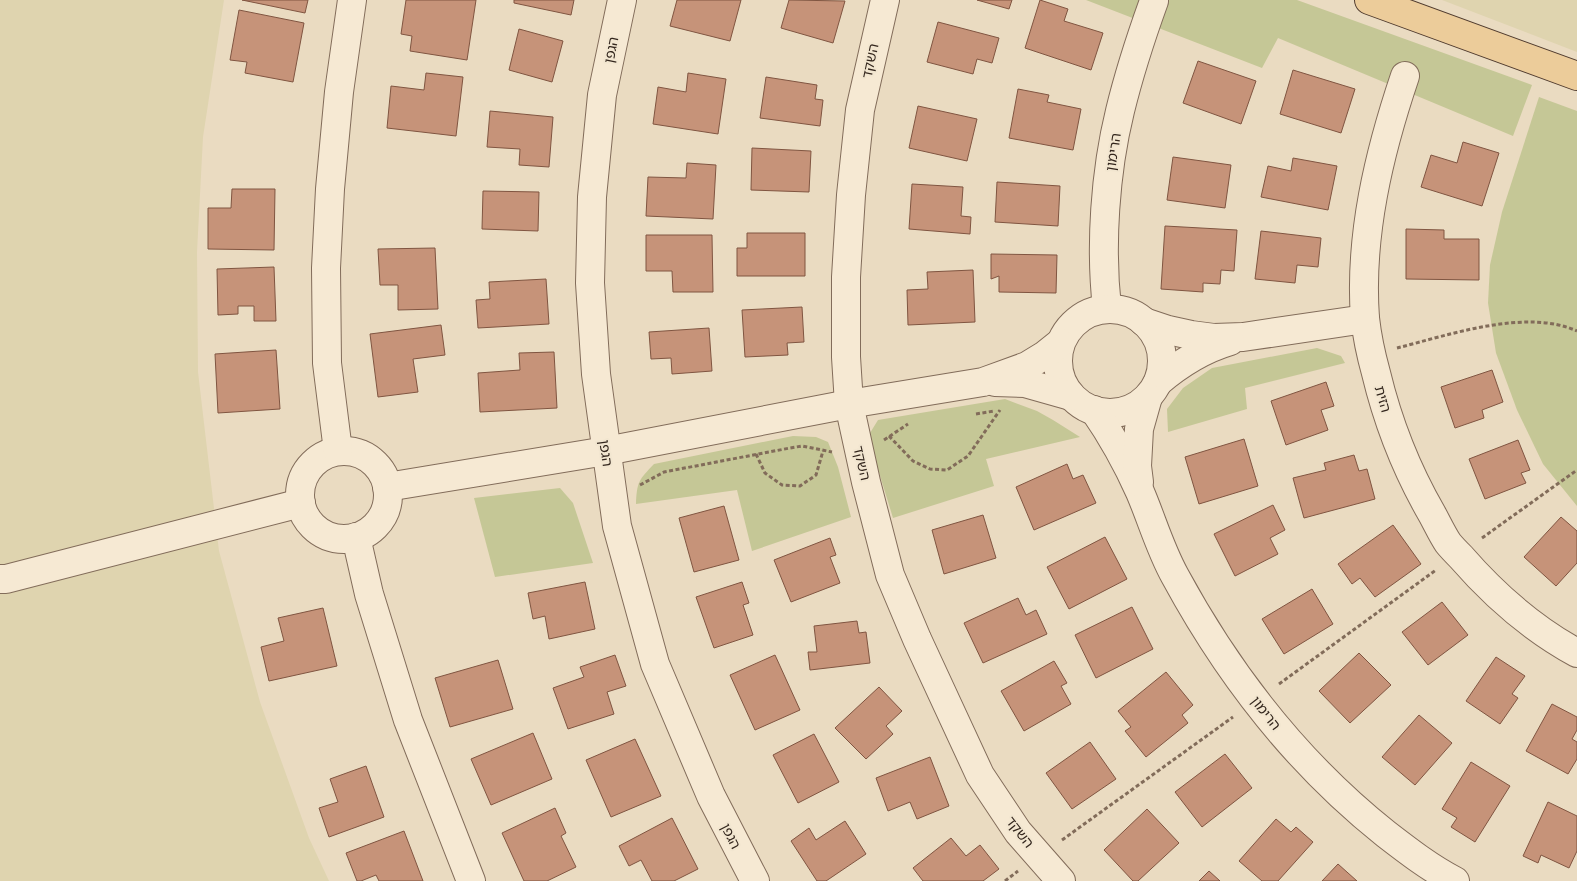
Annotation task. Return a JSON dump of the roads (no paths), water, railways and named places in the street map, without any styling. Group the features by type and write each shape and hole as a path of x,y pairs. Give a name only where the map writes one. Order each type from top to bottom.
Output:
{"main road":[{"path":"1369,0 1577,76"}],"street":[{"path":"338,451 327,362 326,268 330,189 339,92 352,0"},
{"name":"הגפן","path":"622,0 602,95 592,197 590,283 596,374 616,526 655,664 711,796 755,881"},
{"name":"השקד","path":"885,0 860,110 851,195 846,277 846,357 849,404 866,482 890,575 920,647 980,775 1018,832 1060,881"},
{"name":"הרימון","path":"1107,308 1104,270 1105,225 1110,170 1120,112 1135,55 1154,1"},
{"name":"הזית","path":"1405,76 1382,154 1372,201 1364,287 1365,319 1384,408 1403,458 1448,543 1480,580 1515,610 1577,654"},
{"path":"1153,389 1162,364 1160,347 1153,331 1140,318 1124,311 1107,308 1092,312 1078,319 1067,330 1060,343 1057,358 1058,373 1064,387 1071,396 1087,408 1101,412 1117,412 1134,407 1153,389 1176,366 1220,344 1243,337"},
{"path":"1144,322 1191,335 1214,338 1243,337 1365,319"},
{"path":"984,382 1027,366 1060,343"},
{"path":"387,486 606,452 849,404 984,382 1025,383 1071,396"},
{"name":"הרימון","path":"1140,494 1137,466 1139,429 1153,389"},
{"name":"הרימון","path":"1094,410 1123,457 1174,575 1237,676 1276,727 1357,810 1405,848 1455,881"},
{"path":"344,450 358,453 371,459 380,469 387,486 386,508 380,521 370,531 356,537 342,539 329,537 308,521 302,510 299,497 301,484 307,470 317,460 330,452 344,450"},
{"path":"0,579 301,503"},
{"path":"356,537 369,594 408,720 471,881"}]}
